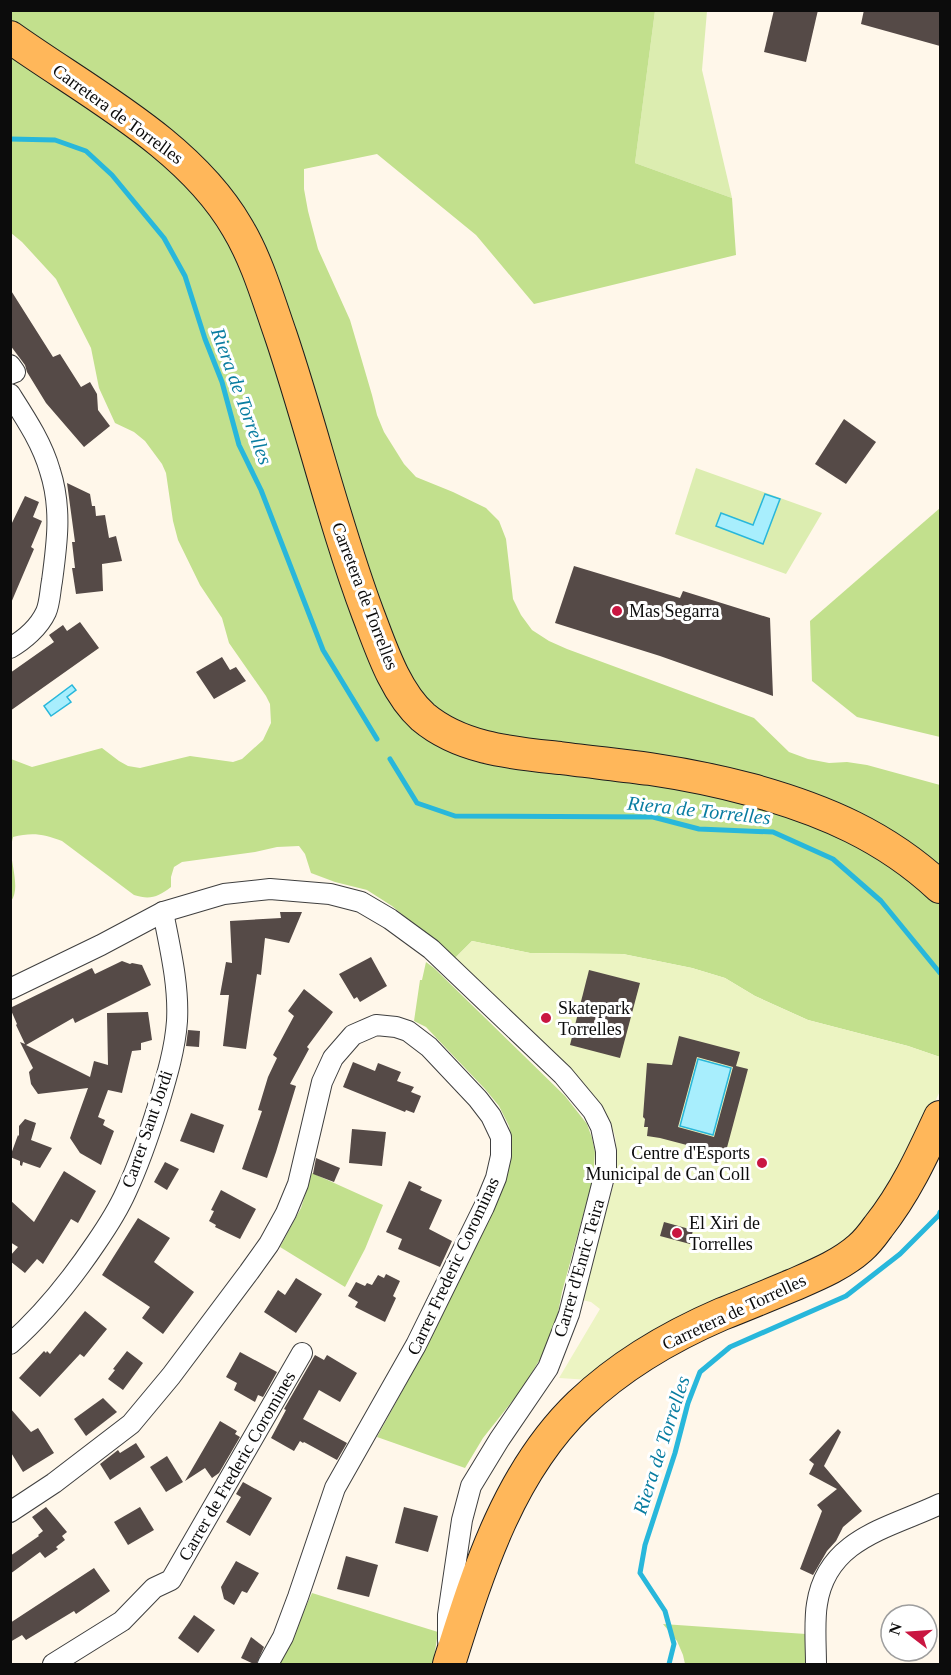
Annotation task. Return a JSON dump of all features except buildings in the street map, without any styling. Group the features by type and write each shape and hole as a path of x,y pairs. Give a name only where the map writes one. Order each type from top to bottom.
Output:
{"main road":[{"name":"Carretera de Torrelles","path":"10,37 165,145 193,169 217,196 238,227 258,272 291,368 327,492 357,583 399,686 414,708 426,719 458,739 503,751 673,773 786,800 864,831 904,856 940,887"},
{"name":"Carretera de Torrelles","path":"448,1664 487,1553 505,1510 529,1467 564,1420 620,1371 666,1341 718,1316 821,1273 861,1248 895,1206 919,1163 940,1117"}],"street":[{"path":"10,365 15,372 10,374"},
{"path":"10,393 40,443 51,472 58,518 57,546 46,611 36,627 10,648"},
{"name":"Carrer d'Enric Teira","path":"10,989 163,912 224,894 270,889 330,894 361,902 390,919 420,941 562,1075 593,1111 601,1127 606,1152 606,1169 569,1314 548,1368 471,1486 462,1520 448,1615 448,1664"},
{"name":"Carrer Sant Jordi","path":"10,1344 51,1305 83,1263 110,1221 137,1168 164,1086 177,1021 174,966 163,912"},
{"name":"Carrer Frederic Corominas","path":"10,1512 54,1483 131,1424 171,1376 269,1244 286,1213 298,1184 322,1082 333,1058 353,1035 376,1025 408,1031 429,1047 491,1116 501,1137 501,1156 496,1178 483,1207 416,1345 335,1488 283,1637 268,1665"},
{"name":"Carrer de Frederic Coromines","path":"53,1665 122,1621 154,1588 171,1580 302,1353"},
{"path":"816,1665 817,1604 829,1569 837,1557 860,1539 940,1504"}],"green space":[{"path":"11,11 655,11 635,163 732,198 736,255 534,304 476,235 377,154 304,169 304,189 318,249 350,320 384,432 404,464 416,477 486,508 499,521 506,539 513,599 532,630 567,649 754,718 789,752 829,763 847,762 867,765 940,785 940,1057 908,1046 808,1020 755,996 725,978 692,968 623,954 530,953 472,941 455,958 392,906 367,890 311,873 305,854 299,846 277,847 182,862 174,867 171,887 158,895 149,897 134,895 62,841 38,834 20,835 13,837 11,847 11,759 32,767 102,748 128,766 140,768 190,756 233,762 242,759 263,740 271,723 270,704 266,696 229,643 222,618 200,585 178,540 166,473 162,464 145,441 134,432 115,423 99,388 91,348 56,279 11,233"},
{"path":"655,11 707,11 702,70 732,198 635,163"},
{"path":"696,468 822,513 786,574 675,534"},
{"path":"940,508 940,737 857,717 812,681 810,621"},
{"path":"11,853 15,890 11,901"},
{"name":"Centre d'Esports Municipal de Can Coll","path":"472,941 530,953 623,954 692,968 725,978 755,996 808,1020 908,1046 940,1057 940,1091 902,1171 845,1247 590,1380 559,1378 600,1309 591,1302 582,1300 615,1179 617,1154 615,1136 602,1106 580,1080 455,958"},
{"path":"426,962 565,1096 587,1124 595,1152 593,1179 549,1344 522,1389 483,1438 465,1468 377,1437 422,1355 484,1228 505,1182 511,1155 512,1141 509,1126 499,1106 426,1027 414,1021 420,980 422,980"},
{"path":"312,1173 383,1205 365,1249 345,1287 280,1247 301,1208"},
{"path":"312,1593 438,1632 433,1664 280,1664"},
{"path":"663,1624 806,1634 807,1664 685,1664 677,1641"}],"water":[{"path":"765,494 780,499 763,544 716,526 721,513 753,525"},
{"path":"72,685 76,690 67,697 71,702 51,716 44,706"},
{"path":"698,1059 731,1068 713,1135 680,1126"}],"waterway":[{"name":"Riera de Torrelles","path":"10,139 55,140 86,151 112,175 164,238 185,276 205,339 222,382 239,445 261,490 323,650 377,739"},
{"name":"Riera de Torrelles","path":"390,759 417,803 455,816 653,817 699,829 773,832 833,859 881,901 940,973"},
{"name":"Riera de Torrelles","path":"669,1664 674,1644 665,1611 640,1573 645,1545 675,1453 688,1403 700,1372 730,1347 846,1296 900,1254 940,1212"}],"place":[{"name":"Mas Segarra","path":"617,611"},
{"name":"Skatepark Torrelles","path":"546,1018"},
{"name":"Centre d'Esports Municipal de Can Coll","path":"762,1163"},
{"name":"El Xiri de Torrelles","path":"677,1233"}]}
